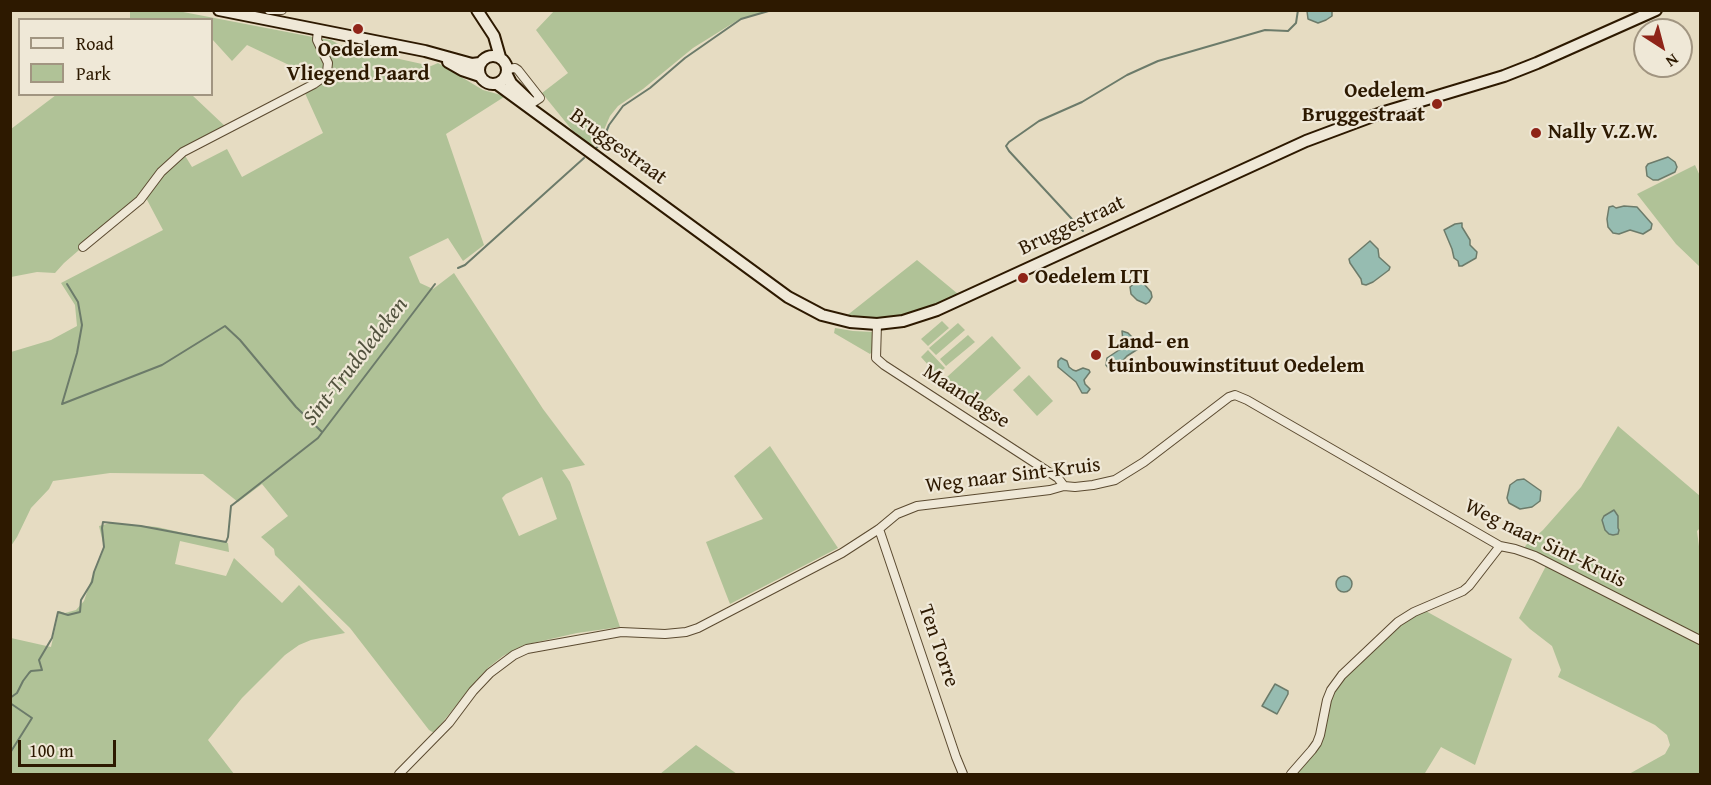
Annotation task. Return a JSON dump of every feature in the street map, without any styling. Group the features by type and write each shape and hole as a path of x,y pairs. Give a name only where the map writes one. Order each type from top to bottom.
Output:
{"main road":[{"path":"219,10 439,54 472,64 494,56 500,57"},
{"path":"439,54 456,67 480,76 487,83 498,84 502,81 507,72 505,63 500,57 494,36 477,10"},
{"name":"Bruggestraat","path":"507,72 511,83 537,114 788,297 822,315 850,322 877,324 903,321 937,310 1314,137 1381,112 1513,72 1656,10"},
{"path":"480,76 478,70 489,44 486,26"},
{"name":"Bruggestraat","path":"498,84 530,105"}],"street":[{"path":"269,10 282,10"},
{"path":"83,247 140,200 160,172 183,152 314,84 325,76 328,63 317,40 318,30"},
{"name":"Maandagse","path":"877,324 876,358 884,365 1058,478 1064,486"},
{"name":"Weg naar Sint-Kruis","path":"399,774 449,723 481,681 527,649 621,632 665,634 698,628 842,553 879,529 897,514 917,506 1050,490 1064,486 1093,485 1115,480 1144,462 1229,397 1235,395 1500,546 1535,556 1701,640"},
{"name":"Ten Torre","path":"879,529 963,774"},
{"path":"1291,774 1317,742 1327,700 1342,675 1398,622 1414,612 1463,591 1500,546"}],"green space":[{"path":"130,11 178,11 313,37 324,57 326,71 313,82 289,65 247,45 232,61 213,40 213,18 130,18"},
{"path":"554,11 771,11 738,20 693,48 643,89 618,106 610,116 600,139 593,147 572,130 542,93 568,73 536,30"},
{"path":"319,38 331,40 340,45 386,51 386,56 431,66 438,63 483,90 504,97 446,134 484,245 463,261 448,238 409,257 420,283 433,289 454,273 543,409 585,465 562,470 570,482 620,627 577,633 524,645 503,656 474,683 434,733 429,730 350,628 275,555 274,549 261,537 288,516 262,484 238,502 203,474 110,473 53,481 49,489 31,508 11,546 11,352 51,340 77,326 75,305 61,283 163,230 145,196 158,178 184,154 192,167 227,149 242,177 323,133 304,91 327,76","holes":["542,477 557,519 519,536 502,498"]},
{"path":"55,96 193,96 227,128 191,147 144,194 55,273 37,272 11,277 11,129"},
{"path":"1695,165 1700,176 1700,267 1676,244 1637,194"},
{"path":"917,260 958,294 901,316 845,317"},
{"path":"942,321 949,328 928,346 921,339"},
{"path":"958,323 965,330 936,355 929,348"},
{"path":"835,328 873,332 874,350 870,354 834,333"},
{"path":"968,335 975,342 946,366 940,359"},
{"path":"992,336 1021,368 976,409 947,377"},
{"path":"928,350 945,368 937,375 921,357"},
{"path":"1029,375 1053,401 1037,416 1013,390"},
{"path":"1618,426 1700,496 1700,528 1697,531 1700,554 1700,774 1629,774 1665,754 1670,745 1667,735 1655,725 1558,677 1561,670 1552,646 1519,618 1547,564 1524,549 1526,545 1543,530 1581,487"},
{"path":"770,446 838,548 730,604 706,542 763,519 734,476"},
{"path":"110,523 157,527 228,543 229,552 180,541 175,564 226,576 234,558 282,603 299,585 345,633 311,640 285,655 242,698 208,740 234,774 11,774 11,638 51,647 59,611 65,613 76,610 84,601 104,547 99,526"},
{"path":"1424,610 1512,659 1475,765 1441,747 1425,773 1427,774 1293,774 1315,749 1333,689 1390,631"},
{"path":"696,745 737,774 660,774"}],"water":[{"path":"1307,11 1331,11 1332,16 1318,23 1308,19"},
{"path":"1668,157 1675,162 1677,167 1675,172 1658,180 1647,176 1648,164"},
{"path":"1609,207 1616,208 1637,207 1652,224 1651,229 1643,234 1630,230 1619,234 1613,233 1608,227 1607,219"},
{"path":"1462,223 1470,245 1477,252 1476,258 1459,266 1444,230"},
{"path":"1370,241 1378,249 1379,257 1390,267 1366,285 1362,284 1349,259"},
{"path":"1136,282 1144,284 1151,292 1152,297 1146,304 1131,294 1130,287"},
{"path":"1122,331 1133,338 1138,349 1127,356 1116,368 1109,369 1106,365 1107,358 1122,348"},
{"path":"1061,358 1067,361 1073,370 1083,368 1089,370 1084,380 1090,389 1087,393 1082,393 1076,382 1058,367 1058,361"},
{"path":"1524,479 1541,491 1540,501 1532,507 1520,509 1509,503 1507,498 1510,485 1517,480"},
{"path":"1614,510 1618,516 1619,530 1618,534 1613,535 1605,530 1602,520"},
{"path":"1341,576 1347,576 1352,584 1350,590 1341,592 1336,587 1336,581"},
{"path":"1275,684 1288,691 1277,714 1262,706"}],"waterway":[{"name":"Sint-Trudoledeken","path":"595,149 602,142 609,125 623,106 650,88 685,58 741,19 772,10"},
{"path":"1083,231 1009,151 1006,146 1009,142 1039,121 1082,102 1127,75 1158,61 1265,30 1288,31 1296,23 1298,10"},
{"name":"Sint-Trudoledeken","path":"458,268 465,265 584,158"},
{"path":"67,284 78,302 82,325 77,353 62,404 162,365 225,326 240,340 296,407 322,432"},
{"name":"Sint-Trudoledeken","path":"10,698 17,693 31,671 42,670 39,660 52,638 58,612 68,615 80,612 81,600 92,582 104,547 103,522 141,526 226,542 231,506 318,438 435,284"},
{"name":"Sint-Trudoledeken","path":"10,703 32,718 10,753"}],"place":[{"name":"Oedelem Vliegend Paard","path":"358,29"},
{"name":"Oedelem Bruggestraat","path":"1437,104"},
{"name":"Nally V.Z.W.","path":"1536,133"},
{"name":"Oedelem LTI","path":"1023,278"},
{"name":"Land- en tuinbouwinstituut Oedelem","path":"1096,355"}]}
